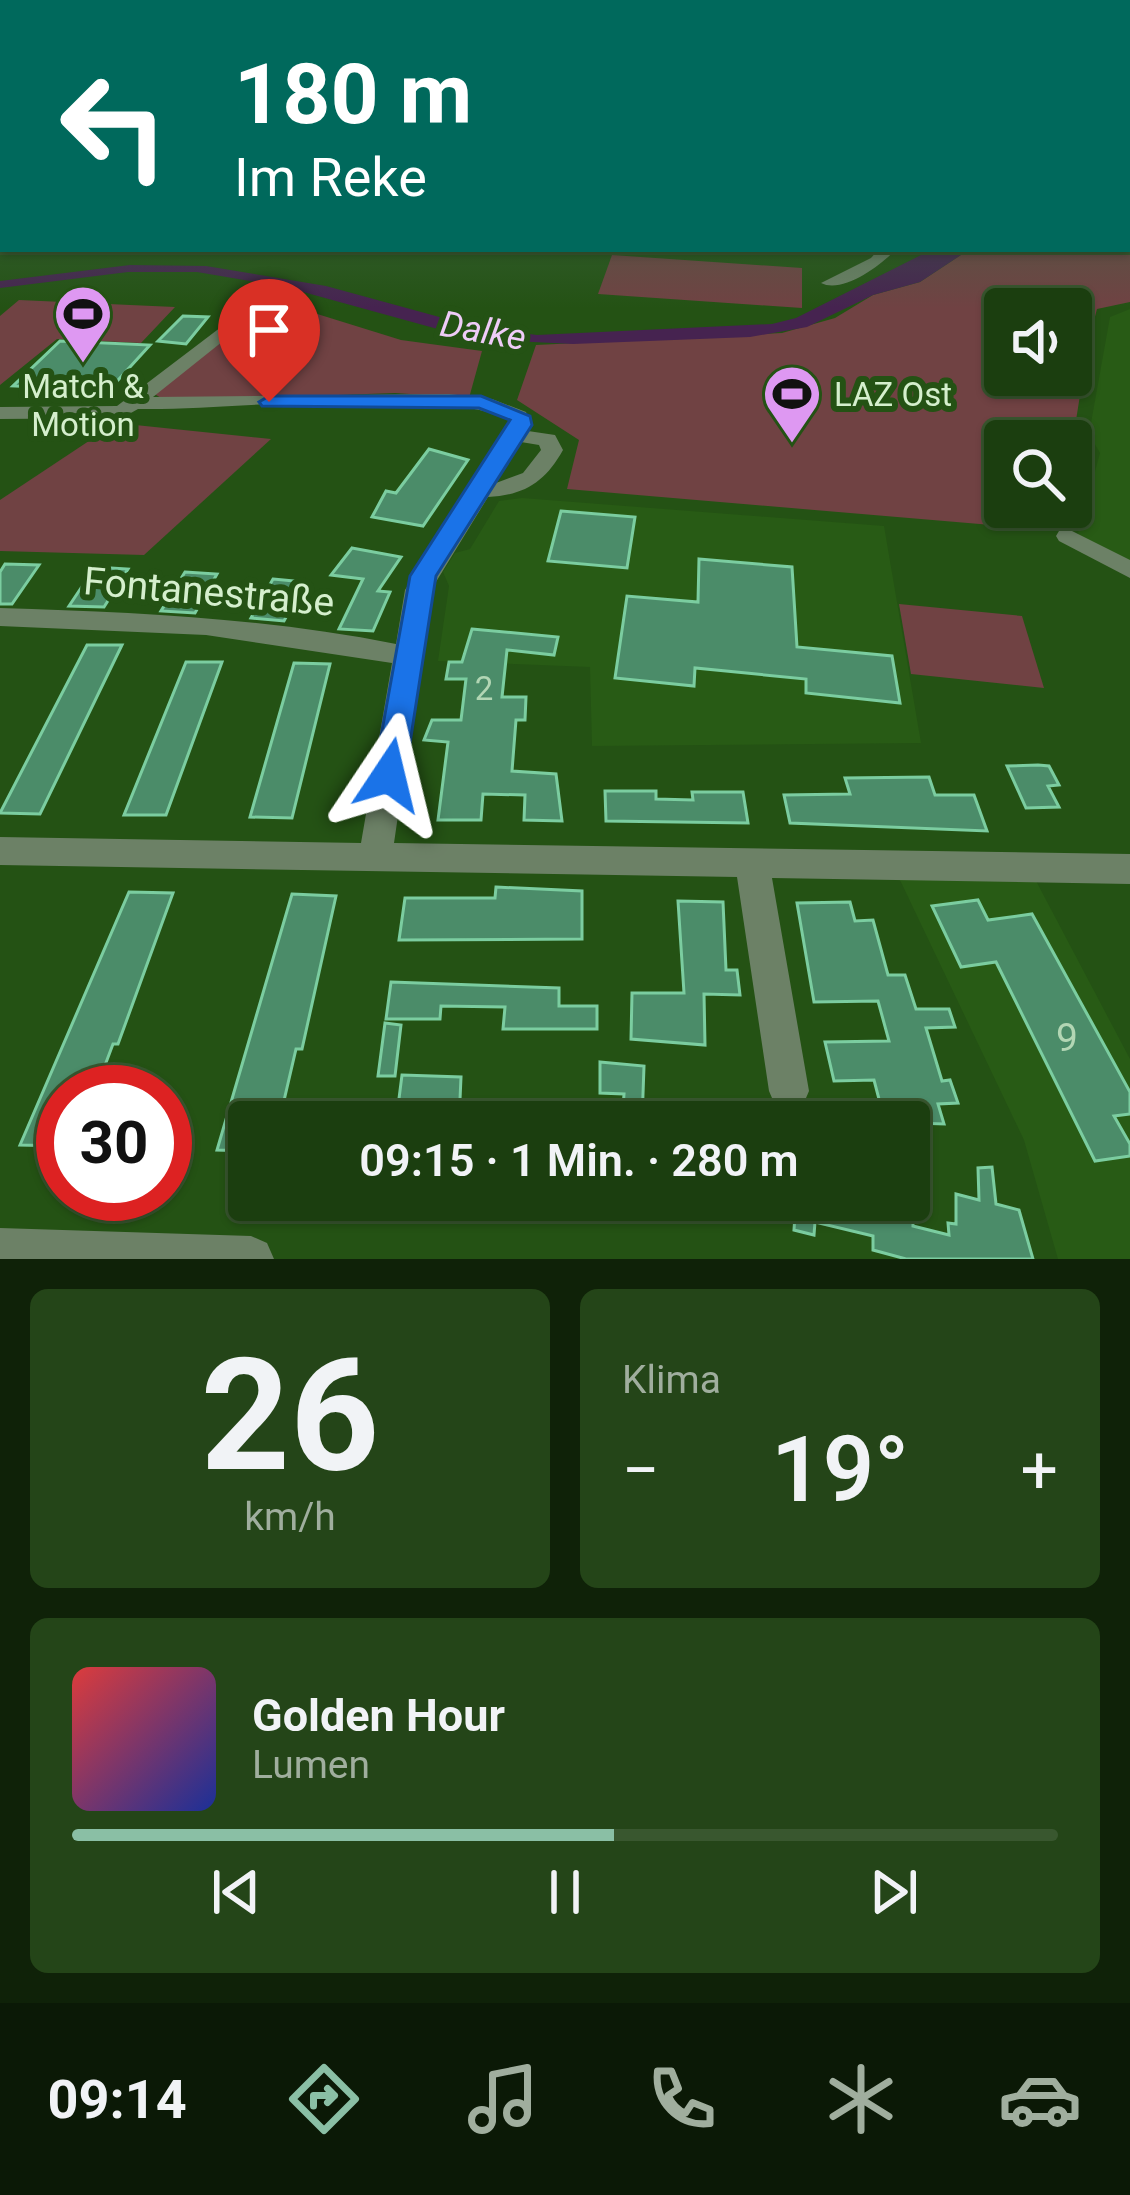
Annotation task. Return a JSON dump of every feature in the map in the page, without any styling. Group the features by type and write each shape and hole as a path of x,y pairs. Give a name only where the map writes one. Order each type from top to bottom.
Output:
{"street":[{"path":"829,284 877,261 885,252"},
{"path":"0,413 98,417 122,412 271,294"},
{"path":"134,403 481,402 519,416 515,435 423,576 375,858"},
{"path":"479,490 525,485 539,474 552,451 547,440 515,435"},
{"path":"1068,536 1130,570"},
{"name":"Fontanestraße","path":"0,617 242,632 351,643 410,657"},
{"path":"0,851 1130,869"},
{"path":"752,860 789,1091"},
{"path":"0,1252 251,1259"}],"shaded area":[{"name":"LAZ Ost","path":"965,252 1130,252 1130,302 1097,309 1092,328 1092,288 984,288 984,396 1080,396 1076,420 984,420 984,524 567,489 579,440 517,400 536,345 782,333 835,318 873,295 920,282"},
{"path":"612,255 802,268 802,308 598,294"},
{"path":"269,299 401,340 482,351 469,398 395,393 166,401 153,393"},
{"path":"19,300 175,307 141,343 57,339 0,385 0,316"},
{"path":"1130,309 1130,565 1077,537 1079,528 1092,528 1092,482 1100,453 1092,439 1092,420 1110,317"},
{"path":"116,423 271,439 144,555 0,551 0,500"},
{"path":"522,498 884,526 921,743 592,746 590,667 438,661 449,586 443,572 455,553 470,549 499,501"},
{"path":"899,604 1022,616 1044,688 911,674"},
{"path":"899,878 1035,879 1130,1059 1130,1259 1058,1259 1024,1140"}],"water":[{"name":"Dalke","path":"927,252 965,252 920,282 873,295 807,327 750,337 573,344 474,339 285,287 197,272 128,272 0,288 0,281 130,265 206,266 326,286 476,327 537,335 772,324 796,318"}],"building":[{"path":"183,316 208,317 186,344 158,341"},
{"name":"Match & Motion","path":"60,341 150,345 109,390 13,386"},
{"path":"429,449 468,460 423,526 372,517 386,491 396,493"},
{"path":"561,511 635,517 627,568 548,561"},
{"path":"352,548 401,557 378,591 390,592 373,631 339,629 363,579 331,575"},
{"path":"699,559 792,567 797,647 892,656 900,703 806,693 806,679 695,668 694,686 615,678 627,596 698,602"},
{"path":"5,564 39,565 12,604 0,604 0,572"},
{"path":"95,567 128,569 104,607 69,606"},
{"path":"185,572 217,574 195,613 161,611"},
{"path":"273,579 305,582 284,621 251,618"},
{"path":"472,629 558,637 554,655 507,650 502,697 526,697 525,720 516,720 512,771 556,774 562,821 524,820 525,795 483,794 481,820 438,820 448,742 424,740 432,720 461,720 466,679 446,679 449,662 462,662"},
{"path":"87,645 122,645 40,814 0,813"},
{"path":"186,662 222,662 166,815 124,815"},
{"path":"294,663 330,664 292,818 250,817"},
{"path":"1007,766 1049,766 1059,785 1048,786 1059,807 1026,808"},
{"path":"929,777 935,795 974,795 987,831 790,823 784,795 850,794 845,778"},
{"path":"605,791 656,791 656,799 693,800 692,792 743,792 748,823 606,821"},
{"path":"496,887 582,891 582,939 399,940 405,898 495,898"},
{"path":"129,892 173,893 118,1044 113,1044 105,1065 54,1065"},
{"path":"292,894 336,896 302,1049 296,1049 284,1101 231,1101"},
{"path":"978,900 988,920 1032,914 1130,1092 1130,1114 1114,1116 1130,1144 1130,1156 1095,1161 996,962 961,967 932,906"},
{"path":"678,901 723,902 726,970 737,970 740,995 704,994 705,1045 631,1039 632,993 684,993"},
{"path":"850,902 855,921 873,920 888,975 905,975 916,1009 949,1009 955,1027 926,1028 942,1081 950,1080 958,1103 938,1104 944,1124 930,1124 930,1101 880,1101 874,1080 834,1081 825,1042 889,1041 878,1001 814,1002 797,903"},
{"path":"391,982 559,988 559,1006 597,1006 597,1029 503,1029 505,1007 441,1006 440,1019 386,1019"},
{"path":"385,1023 401,1025 395,1076 378,1076"},
{"path":"600,1062 644,1066 643,1101 600,1093"},
{"path":"402,1075 461,1077 460,1101 399,1101"},
{"path":"36,1108 36,1145 20,1145"},
{"path":"228,1112 228,1150 217,1150"},
{"path":"992,1167 996,1204 1019,1210 1033,1259 906,1259 873,1250 873,1236 815,1222 814,1235 794,1230 795,1221 913,1221 913,1226 949,1235 948,1223 956,1224 956,1194 979,1200 978,1168"}],"place":[{"name":"Match & Motion","path":"83,365"},
{"name":"LAZ Ost","path":"792,445"}],"route":[{"path":"269,402 393,398 481,402 519,416 521,425 423,576 389,775"}]}
